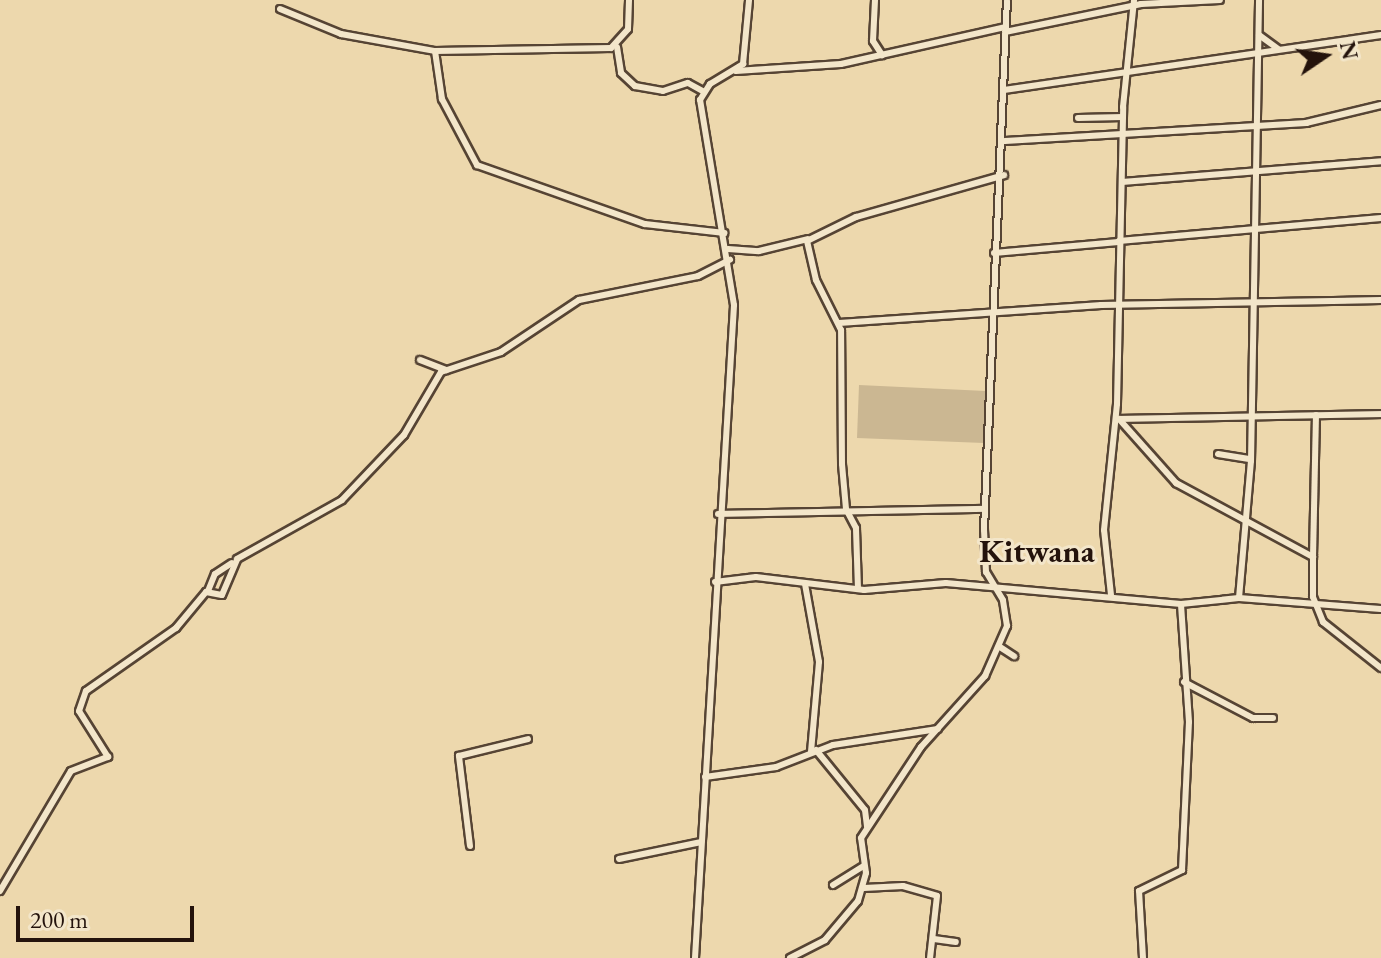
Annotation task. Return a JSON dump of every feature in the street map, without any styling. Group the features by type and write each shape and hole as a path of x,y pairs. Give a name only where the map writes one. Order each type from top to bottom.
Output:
{"street":[{"path":"629,0 631,19 617,47 624,78 635,86 663,91 688,83 704,92"},
{"path":"704,92 736,71 745,57 749,0"},
{"path":"875,0 873,41 882,55"},
{"path":"867,829 1000,647 1007,617 986,572 985,509 995,313 994,253 1004,175 1007,0"},
{"path":"736,71 882,55 991,35 1133,3 1220,0"},
{"path":"1239,598 1251,459 1249,300 1259,0"},
{"path":"1111,595 1104,530 1118,419 1123,117 1133,3"},
{"path":"280,9 341,34 435,51 617,47"},
{"path":"991,35 1005,42"},
{"path":"1259,35 1279,50"},
{"path":"1004,90 1381,35"},
{"path":"435,51 442,99 477,165 645,224 724,233"},
{"path":"695,958 718,514 734,305 728,249 702,141 704,92"},
{"path":"1005,141 1306,123 1381,105"},
{"path":"1078,118 1123,117"},
{"path":"1122,182 1381,161"},
{"path":"728,249 759,251 808,239 856,217 1004,175"},
{"path":"994,253 1381,218"},
{"path":"808,239 813,272 839,323 846,509 856,528 858,589"},
{"path":"0,891 71,771 108,757 79,711 84,695 176,628 208,591 215,574 342,500 404,435 446,370 501,352 579,300 707,274 730,260"},
{"path":"839,323 1249,300 1381,300"},
{"path":"420,360 446,370"},
{"path":"1118,419 1381,414"},
{"path":"1316,415 1313,557 1316,608 1329,629 1381,668"},
{"path":"1118,419 1176,483 1247,525 1313,557"},
{"path":"1218,454 1251,459"},
{"path":"718,514 846,509 985,509"},
{"path":"208,591 223,594 232,563"},
{"path":"715,566 734,577"},
{"path":"715,582 734,577 858,589 924,583 1111,595 1181,604 1239,598 1316,608 1381,609"},
{"path":"790,958 831,934 864,888 867,829 865,810 814,751 819,662 805,584"},
{"path":"1143,958 1139,891 1182,870 1189,733 1181,604"},
{"path":"1000,647 1014,656"},
{"path":"1184,682 1253,718 1273,718"},
{"path":"705,777 776,767 814,751 938,729"},
{"path":"470,846 459,756 528,739"},
{"path":"619,859 701,842"},
{"path":"833,885 864,866"},
{"path":"864,888 903,886 937,896 930,958"},
{"path":"934,939 956,942"}],"shaded area":[{"path":"859,385 986,391 984,443 857,438"}],"district":[{"name":"Kitwana","path":"1037,551"}]}
